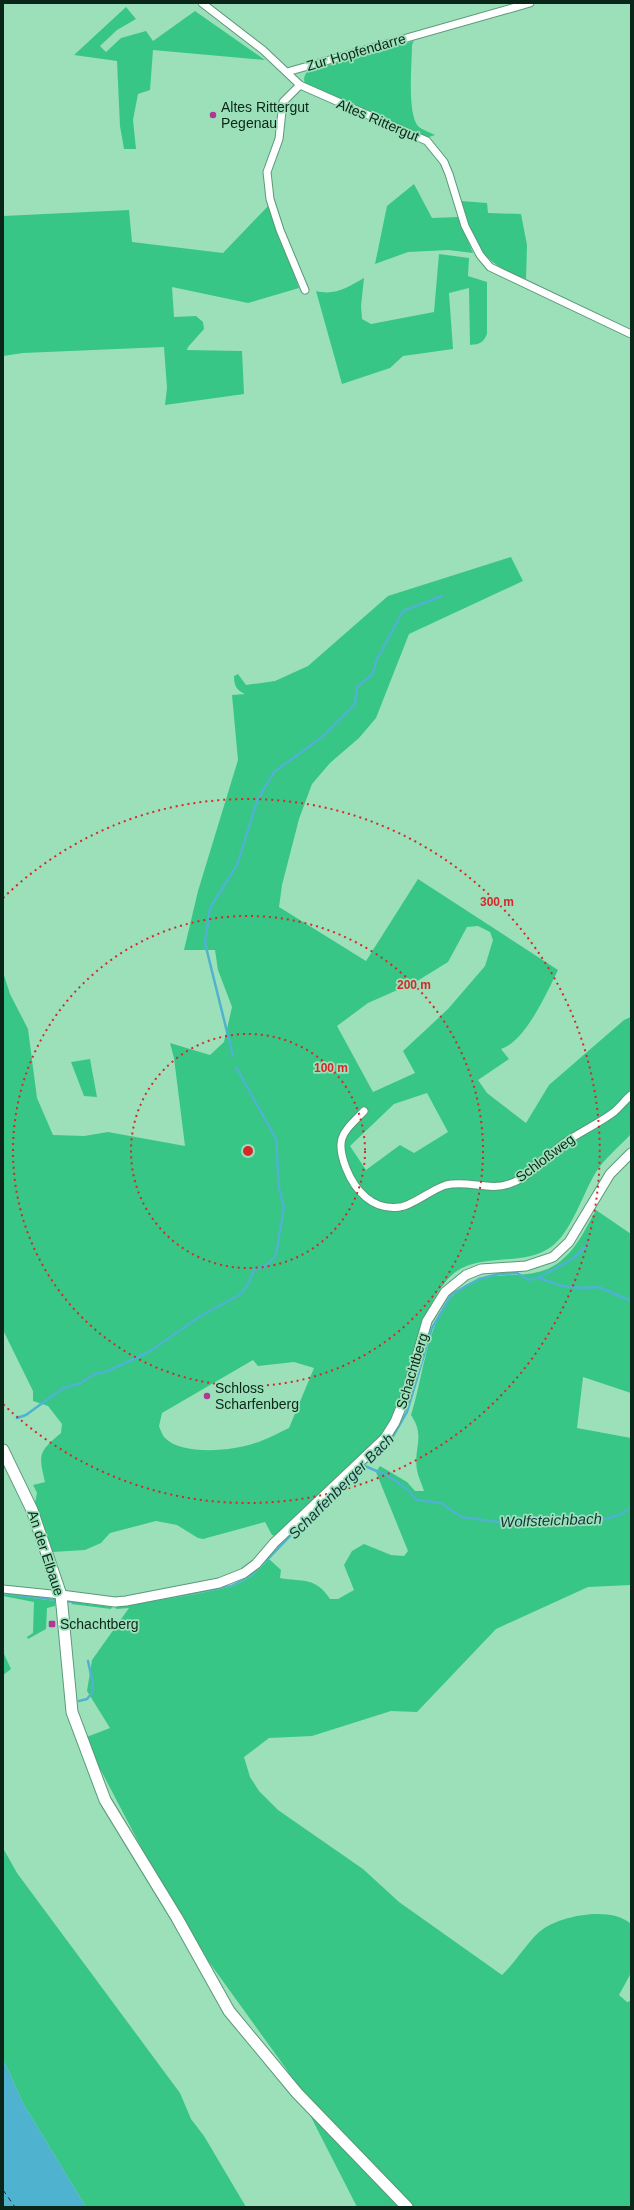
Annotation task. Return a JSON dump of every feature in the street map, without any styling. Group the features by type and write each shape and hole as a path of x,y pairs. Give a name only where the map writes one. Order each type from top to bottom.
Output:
{"main road":[{"name":"An der Elbaue","path":"3,1450 32,1510 61,1599 72,1712 105,1800 177,1918 229,2011 297,2093 407,2207"}],"street":[{"name":"Zur Hopfendarre","path":"202,3 263,50 287,72 530,3"},
{"name":"Altes Rittergut","path":"287,72 300,86 427,141 444,162 449,174 459,211 480,255 490,267 499,273 631,334"},
{"path":"300,86 283,102 279,139 267,172 270,199 280,230 305,290"},
{"name":"Schloßweg","path":"364,1111 343,1132 340,1145 344,1164 355,1187 362,1196 382,1205 400,1207 446,1185 462,1183 508,1184 524,1178 580,1131 614,1112 631,1095"},
{"name":"Schachtberg","path":"61,1599 115,1602 126,1601 219,1583 232,1579 250,1568 274,1542 317,1504 389,1432 406,1394 427,1321 445,1292 466,1276 481,1269 526,1266 553,1258 569,1242 610,1174 631,1153"},
{"path":"3,1589 61,1599"}],"green space":[{"path":"126,7 136,19 117,30 100,46 106,52 121,38 146,31 153,41 195,11 265,60 153,50 150,90 138,94 133,120 136,149 124,149 120,126 117,61 74,55"},
{"path":"414,41 412,45 411,75 412,110 418,126 435,135 426,138 307,87 304,77 308,71"},
{"path":"414,184 432,218 458,217 473,253 448,250 408,252 375,264 387,206"},
{"path":"461,201 487,203 488,213 521,214 527,245 526,279 499,266 489,259 481,250 469,229"},
{"path":"269,205 299,288 248,303 172,287 174,317 196,316 203,322 204,329 187,350 242,351 244,394 165,405 167,388 164,347 23,353 3,356 3,216 129,210 132,242 223,253"},
{"path":"439,254 469,258 468,276 487,282 487,334 484,339 479,343 470,345 469,288 449,293 453,349 403,356 390,368 342,384 316,291 329,292 341,290 364,278 361,306 362,319 371,324 434,312"},
{"path":"511,557 523,581 409,634 376,718 359,738 330,763 312,784 299,819 282,885 279,907 366,961 418,879 558,970 535,1015 519,1036 510,1044 501,1049 509,1059 478,1080 487,1093 526,1123 549,1085 624,1020 631,1017 631,1134 608,1157 596,1172 571,1223 558,1241 551,1247 539,1253 525,1257 470,1265 458,1271 447,1280 438,1292 425,1319 401,1398 382,1435 277,1536 272,1535 265,1522 203,1539 198,1538 177,1525 156,1521 110,1533 101,1543 85,1550 52,1552 35,1503 37,1493 33,1485 45,1482 41,1465 42,1454 44,1449 61,1433 62,1424 48,1406 33,1401 33,1391 3,1330 3,972 10,994 28,1029 37,1098 53,1135 84,1136 108,1132 185,1146 174,1058 170,1043 210,1055 224,1042 232,1007 218,970 215,950 184,950 198,891 238,760 232,695 245,694 239,691 236,687 234,676 238,674 246,685 275,681 308,666 388,596","holes":["478,926 490,932 493,940 485,966 448,1009 403,1051 415,1073 373,1092 337,1026 368,1003 402,988 407,982 414,983 448,962 467,927","427,1093 448,1132 414,1153 400,1145 366,1170 350,1146 394,1104","253,1360 258,1366 294,1362 314,1368 289,1428 268,1438 245,1446 221,1450 182,1447 172,1443 163,1436 159,1426 162,1413"]},
{"path":"90,1059 97,1097 84,1096 71,1062"},
{"path":"596,1210 631,1234 631,1393 583,1377 577,1428 631,1438 631,1585 588,1587 496,1629 417,1712 391,1711 312,1736 269,1738 244,1757 250,1777 259,1791 278,1810 363,1869 399,1902 502,1975 538,1933 552,1924 587,1914 600,1914 623,1918 631,1924 631,1973 619,1995 627,2002 631,2001 631,2207 357,2207 287,2070 196,1944 140,1845 84,1738 110,1728 87,1691 92,1660 129,1608 116,1609 116,1607 196,1594 234,1586 252,1576 269,1559 281,1570 280,1578 314,1584 320,1587 330,1599 338,1599 354,1590 344,1565 352,1551 364,1544 391,1555 404,1556 408,1551 376,1472 380,1466 407,1482 415,1491 424,1491 418,1475 416,1462 418,1430 411,1415 429,1342 440,1314 447,1303 461,1289 475,1280 505,1275 535,1273 550,1268 564,1258 574,1248"},
{"path":"3,1594 55,1601 55,1606 47,1608 46,1629 28,1639 27,1637 33,1633 34,1602 3,1596"},
{"path":"73,1602 112,1607 111,1609 71,1604"},
{"path":"3,1652 11,1669 3,1675"},
{"path":"3,1848 17,1873 180,2093 191,2119 204,2136 246,2207 86,2207 24,2105 3,2059"}],"water":[{"path":"267,1558 269,1559 252,1576 234,1586 196,1594 116,1607 231,1585 249,1576"},
{"path":"3,1592 55,1599 55,1601 8,1595"},
{"path":"3,2059 24,2105 86,2207 3,2207"}],"waterway":[{"path":"233,1056 205,943 210,908 237,865 257,801 274,772 322,737 355,704 357,687 373,674 376,661 403,611 442,596"},
{"path":"17,1418 26,1415 63,1388 81,1383 94,1374 105,1372 149,1352 199,1317 239,1295 247,1286 254,1270 267,1265 276,1255 284,1207 279,1188 276,1139 236,1067"},
{"name":"Scharfenberger Bach","path":"267,1560 312,1513 392,1438 407,1412 432,1328 452,1294 479,1279 499,1274 517,1273 529,1280 538,1278 574,1258 588,1244"},
{"path":"538,1278 563,1286 581,1288 599,1287 631,1301"},
{"name":"Wolfsteichbach","path":"365,1466 388,1476 407,1489 417,1500 441,1503 462,1517 506,1523 598,1521 619,1515 631,1508"},
{"name":"Scharfenberger Bach","path":"64,1601 77,1602"},
{"path":"79,1701 87,1699 92,1693 93,1684 88,1661"}],"ferry route":[{"path":"3,2190 15,2207"}],"place":[{"name":"Altes Rittergut Pegenau","path":"213,115"},
{"name":"Schloss Scharfenberg","path":"207,1396"},
{"name":"Schachtberg","path":"52,1624"}]}
